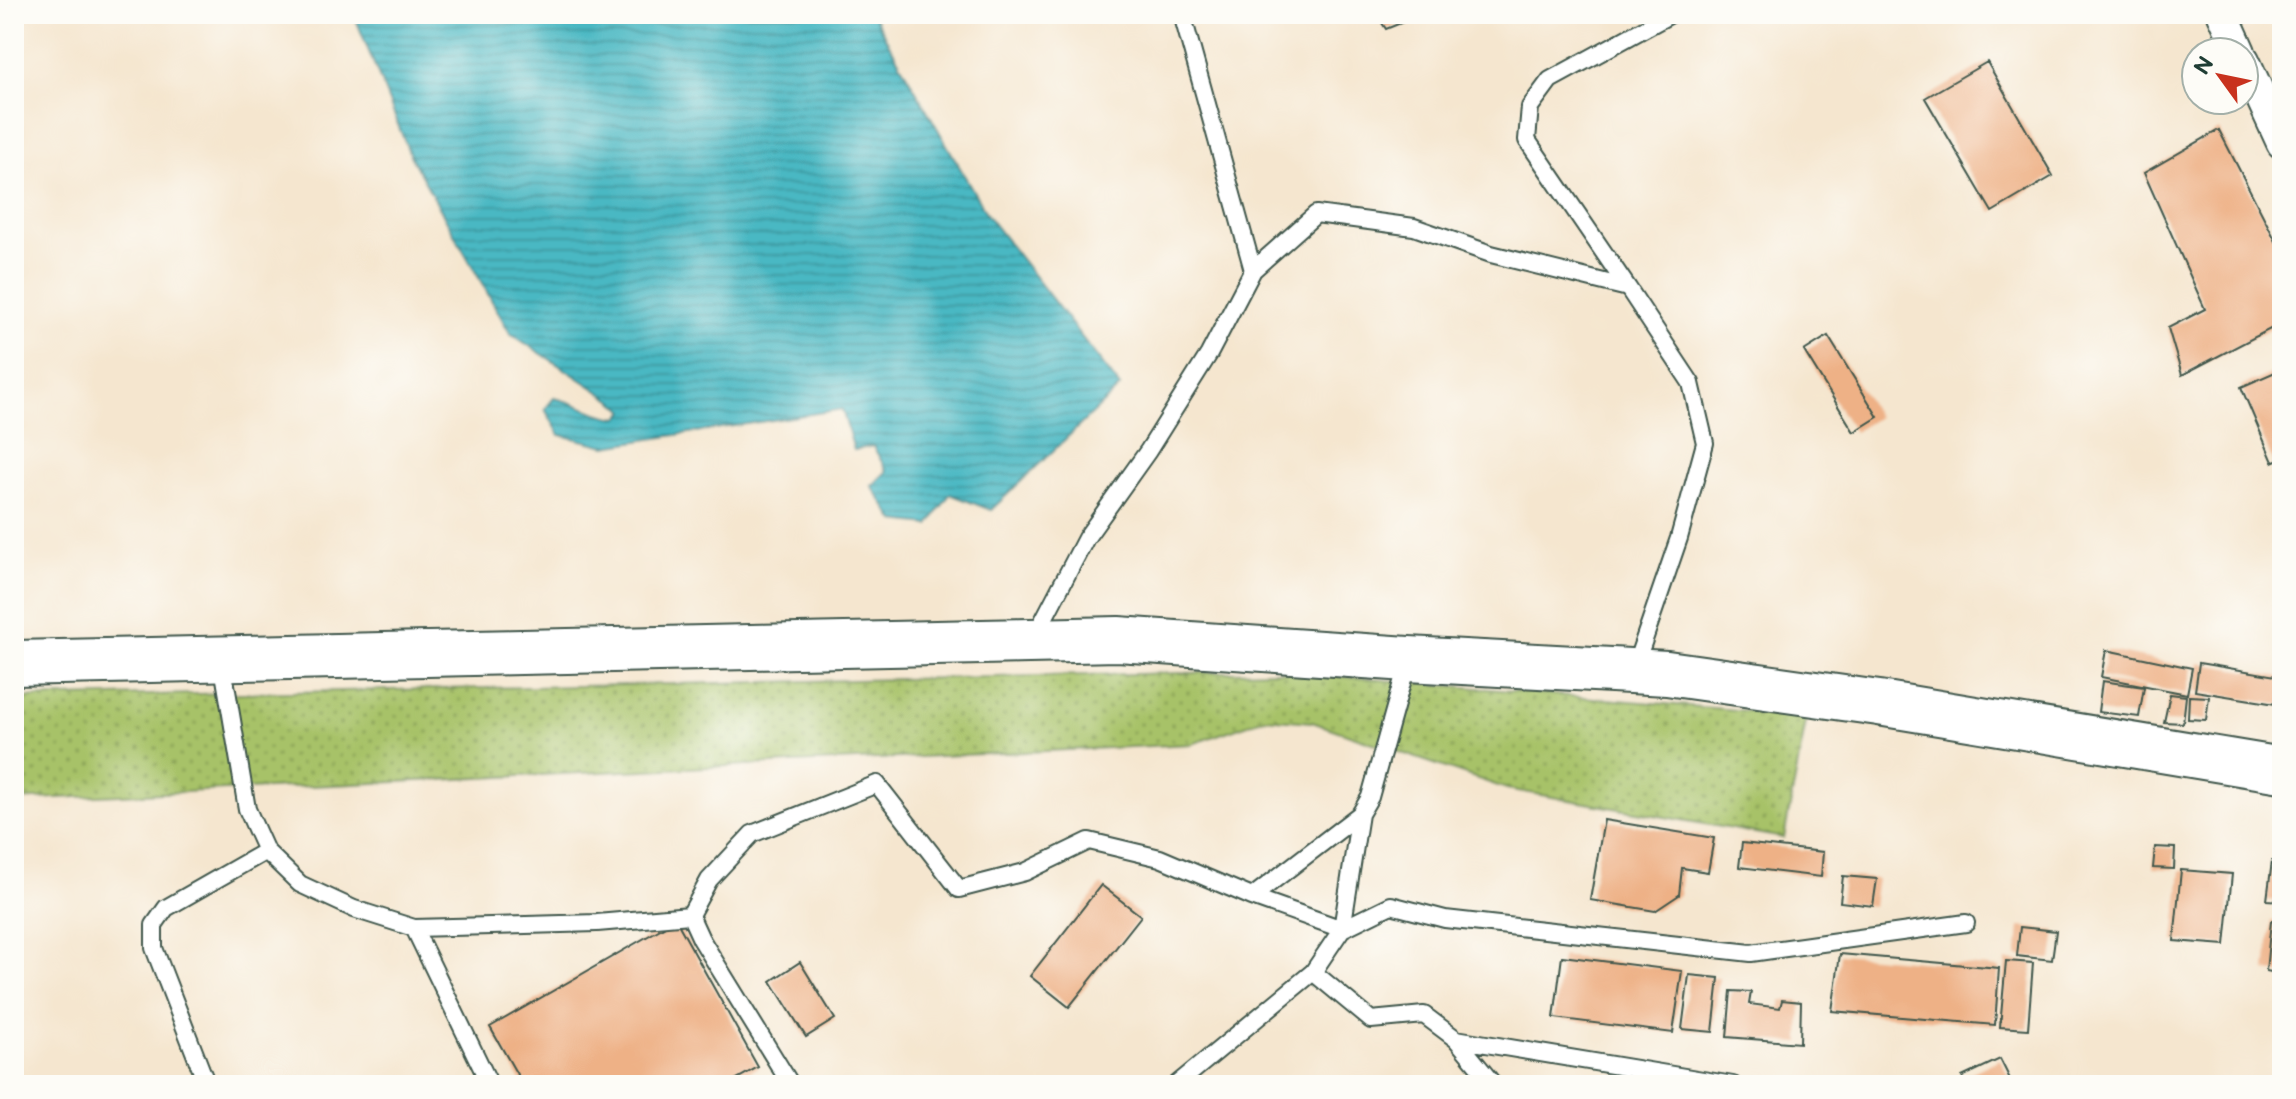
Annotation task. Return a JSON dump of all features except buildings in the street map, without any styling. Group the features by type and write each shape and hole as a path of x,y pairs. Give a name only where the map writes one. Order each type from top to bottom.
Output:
{"main road":[{"path":"14,663 1118,639 1408,659 1634,670 1879,703 2282,770"}],"street":[{"path":"2223,14 2233,36"},
{"path":"2260,95 2282,143"}],"lane":[{"path":"1182,14 1253,270"},
{"path":"1634,670 1679,538 1705,443 1691,383 1527,140 1530,107 1550,80 1671,14"},
{"path":"1032,641 1086,538 1148,451 1194,378 1253,270 1316,214 1414,227 1491,254 1628,288"},
{"path":"221,659 247,809 266,851 300,884 354,909 414,928 597,923 690,915"},
{"path":"1176,1085 1313,972 1342,929 1360,814 1370,797 1408,659"},
{"path":"690,915 709,880 752,834 877,784 959,889 1025,872 1089,841 1160,858 1252,897 1342,929 1391,905 1445,919 1751,953 1966,923"},
{"path":"1252,897 1360,814"},
{"path":"207,1085 154,948 154,925 166,908 266,851"},
{"path":"690,915 701,939 791,1085"},
{"path":"414,928 490,1085"},
{"path":"1313,972 1371,1020 1424,1015 1456,1039 1494,1085"},
{"path":"1456,1039 1733,1085"}],"green space":[{"path":"1276,671 1807,716 1784,838 1507,789 1312,722 1265,718 1192,744 14,800 14,698"}],"water":[{"path":"354,14 872,14 987,215 1120,387 991,510 950,494 929,525 895,521 872,486 887,471 873,446 854,450 842,409 606,446 560,435 545,409 554,398 619,418 625,411 510,333 411,157"}]}
